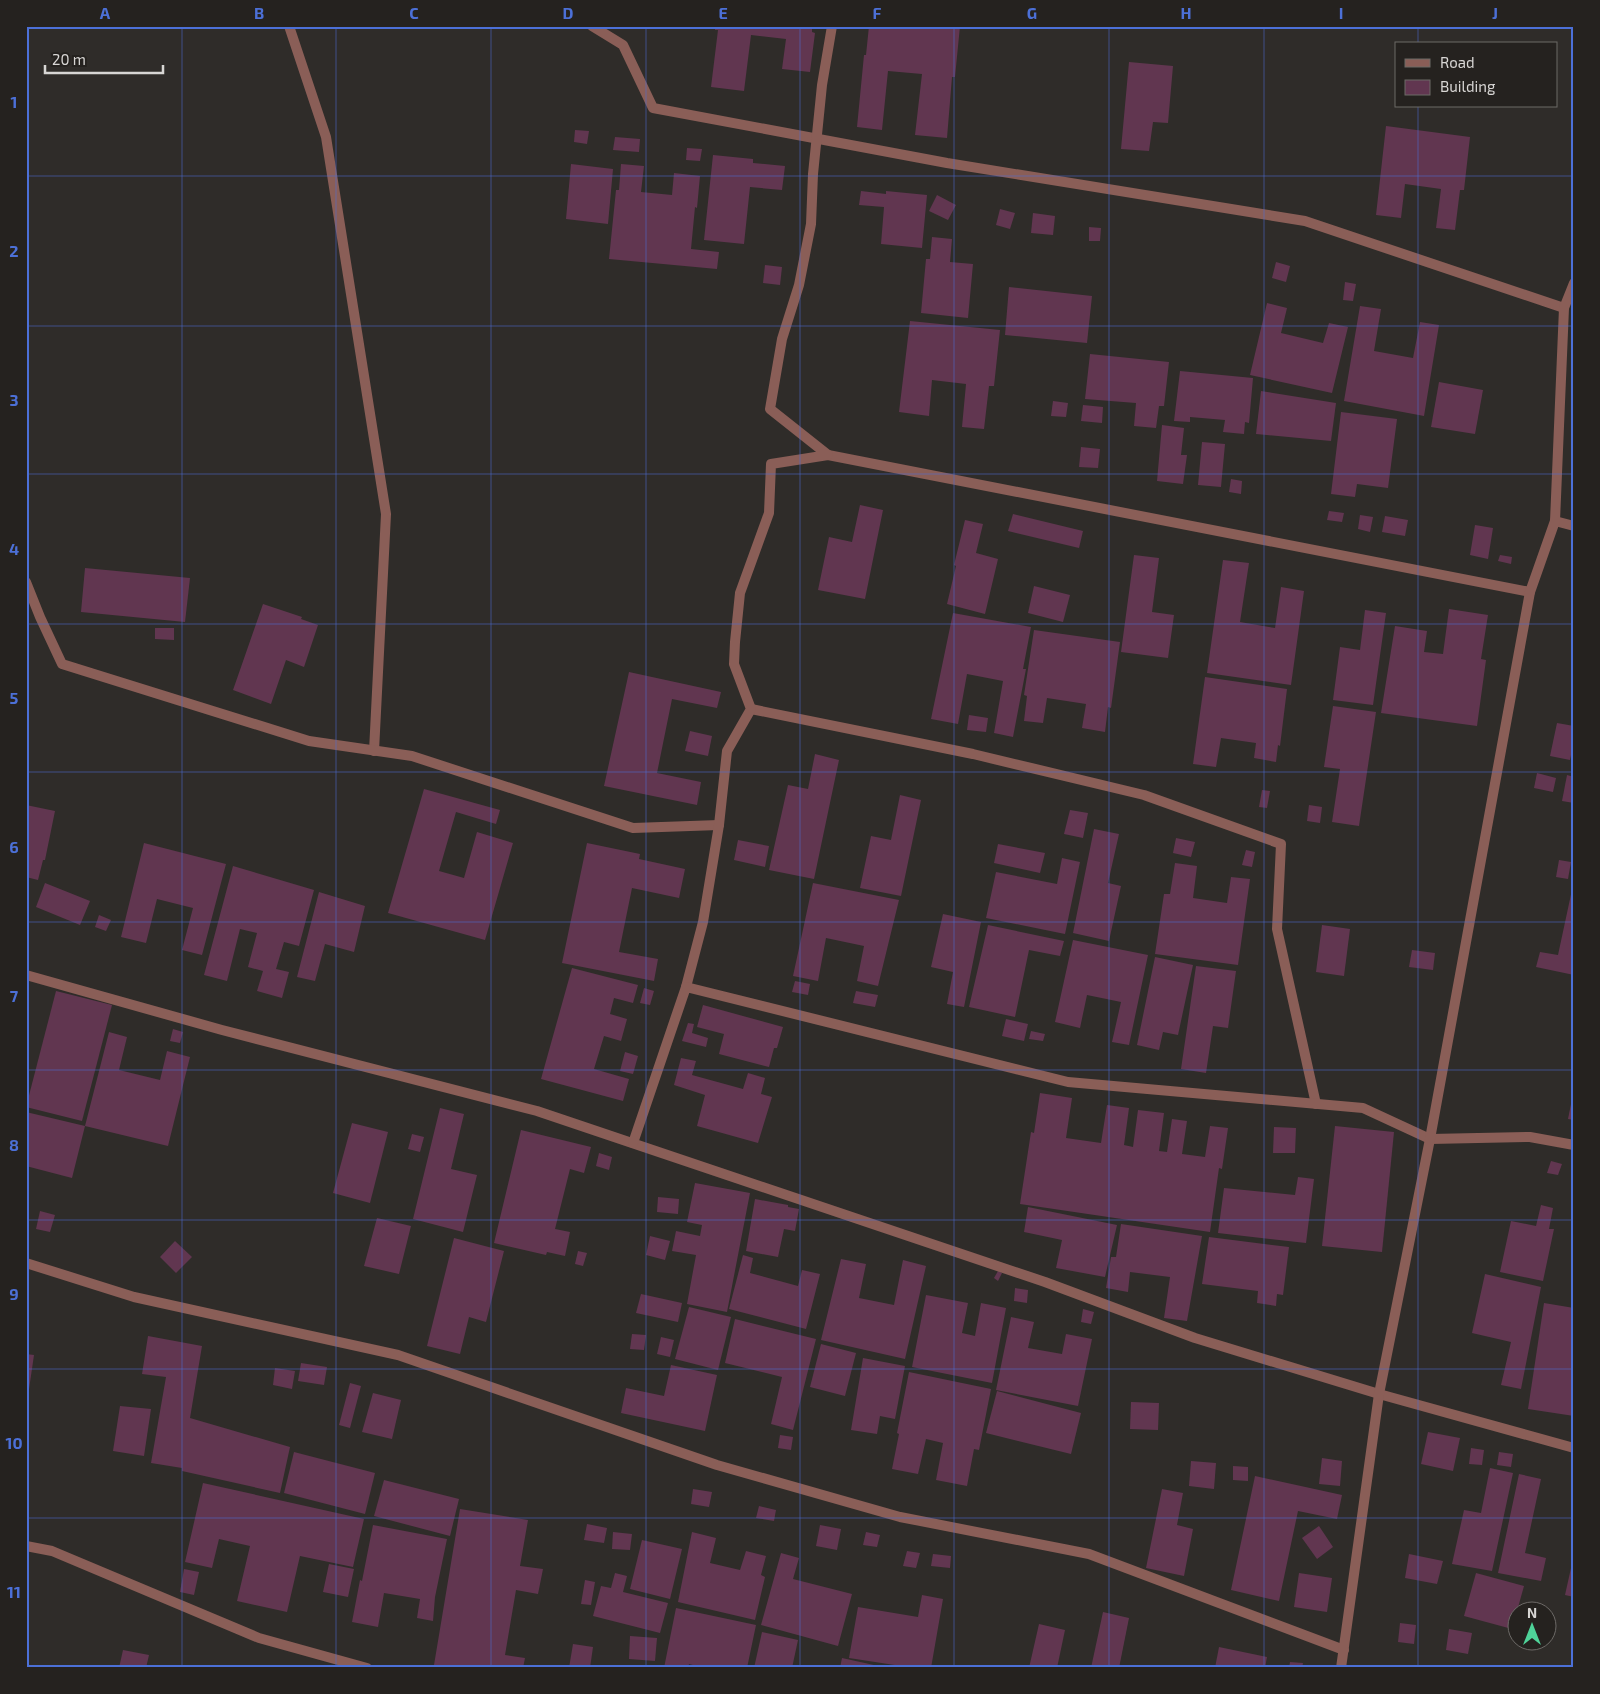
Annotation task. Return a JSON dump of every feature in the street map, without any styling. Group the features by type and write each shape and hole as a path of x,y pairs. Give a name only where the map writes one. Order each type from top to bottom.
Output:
{"street":[{"path":"289,26 326,137 386,514 374,750"},
{"path":"592,26 623,45 653,108 947,163 1305,221 1564,308"},
{"path":"828,455 770,409 782,339 799,285 811,224 813,174 822,85 832,26"},
{"path":"1341,1668 1379,1394 1430,1140 1530,592 1555,521 1564,308 1574,283"},
{"path":"751,709 734,664 734,642 740,593 768,513 771,464 828,455 1530,592"},
{"path":"1555,521 1574,526"},
{"path":"26,582 62,664 308,741 412,756 633,828 719,825"},
{"path":"633,1143 686,987 703,922 719,825 727,751 751,709"},
{"path":"751,709 973,754 1144,795 1281,844 1277,929 1316,1104"},
{"path":"26,976 222,1030 537,1111 1045,1282 1194,1338 1379,1394 1574,1448"},
{"path":"686,987 1068,1082 1363,1108 1430,1140 1530,1137 1574,1145"},
{"path":"26,1262 134,1297 398,1355 717,1465 900,1517 1088,1554 1344,1650"},
{"path":"26,1546 52,1551 259,1638 367,1668"}],"building":[{"path":"715,26 812,26 812,32 815,33 810,72 782,69 786,39 751,35 744,91 711,87 718,30 715,30"},
{"path":"869,26 960,26 955,77 952,77 947,138 915,135 922,74 888,71 882,130 857,127 864,55 866,55"},
{"path":"1129,62 1173,66 1168,123 1153,122 1149,151 1121,149"},
{"path":"1386,126 1470,137 1464,190 1460,190 1455,230 1436,228 1441,189 1405,184 1401,218 1376,215"},
{"path":"575,130 589,131 587,144 574,142"},
{"path":"615,137 640,139 639,152 613,150"},
{"path":"687,148 702,149 700,161 686,160"},
{"path":"713,155 753,159 753,163 785,166 782,190 750,187 744,244 704,240"},
{"path":"571,164 613,169 608,224 566,219"},
{"path":"621,164 644,166 641,192 672,195 674,173 700,176 691,249 719,252 717,269 609,259 616,190 619,190"},
{"path":"861,191 886,194 886,191 927,195 922,248 881,244 884,207 859,205"},
{"path":"937,195 956,205 948,220 929,211"},
{"path":"1000,209 1015,213 1010,229 996,225"},
{"path":"1033,213 1055,216 1053,235 1031,233"},
{"path":"1089,227 1101,228 1100,241 1089,241"},
{"path":"932,237 952,239 950,262 973,264 968,318 921,313 926,259 930,259"},
{"path":"1276,262 1290,266 1286,282 1272,278"},
{"path":"765,265 782,267 780,285 763,283"},
{"path":"1345,282 1356,284 1353,301 1343,300"},
{"path":"1009,287 1092,296 1087,343 1005,335"},
{"path":"1267,303 1287,308 1281,333 1323,343 1329,323 1348,327 1332,393 1250,375"},
{"path":"1360,306 1381,309 1374,351 1413,358 1420,322 1439,325 1424,416 1344,401"},
{"path":"910,321 1000,330 994,386 989,386 984,429 962,427 966,384 932,380 929,416 899,412"},
{"path":"1090,354 1169,362 1164,406 1159,406 1156,428 1134,426 1136,403 1085,399"},
{"path":"1180,371 1253,378 1249,423 1245,422 1244,434 1223,432 1225,420 1190,417 1190,422 1174,421"},
{"path":"1439,382 1483,390 1475,434 1431,427"},
{"path":"1261,391 1336,403 1331,441 1256,434"},
{"path":"1053,401 1068,403 1066,417 1051,416"},
{"path":"1083,405 1103,407 1102,423 1081,421"},
{"path":"1341,412 1397,419 1388,488 1357,484 1355,497 1331,494"},
{"path":"1162,425 1184,428 1181,455 1187,455 1183,484 1157,481"},
{"path":"1202,442 1225,444 1221,487 1198,485"},
{"path":"1081,447 1100,449 1098,468 1079,467"},
{"path":"1231,479 1242,481 1241,494 1229,492"},
{"path":"860,505 883,510 865,599 818,590 829,537 852,542"},
{"path":"1329,511 1344,513 1342,522 1327,520"},
{"path":"1013,514 1083,531 1079,548 1008,531"},
{"path":"1360,515 1373,517 1370,532 1358,529"},
{"path":"1385,516 1408,520 1405,536 1382,532"},
{"path":"965,520 983,524 976,553 998,559 985,614 947,604"},
{"path":"1475,525 1493,528 1488,559 1470,555"},
{"path":"1134,555 1159,558 1152,612 1174,615 1168,658 1121,652"},
{"path":"1500,555 1512,557 1511,564 1498,561"},
{"path":"1223,560 1249,563 1240,622 1275,628 1281,587 1304,591 1291,685 1207,673"},
{"path":"85,568 190,578 185,622 81,612"},
{"path":"1034,586 1070,595 1063,622 1028,613"},
{"path":"263,604 302,617 301,619 318,625 304,667 286,660 271,704 233,690"},
{"path":"1449,609 1488,615 1481,659 1486,660 1477,726 1381,713 1395,626 1427,631 1424,652 1443,654"},
{"path":"1365,610 1386,613 1373,705 1333,700 1340,647 1360,650"},
{"path":"953,613 1031,627 1023,669 1026,669 1013,737 994,733 1003,681 967,674 958,724 931,719"},
{"path":"155,628 174,628 174,640 155,639"},
{"path":"1034,630 1120,642 1111,708 1108,707 1105,732 1082,728 1086,704 1047,698 1043,723 1024,721 1027,696 1024,695"},
{"path":"629,672 721,692 717,708 672,699 657,773 701,782 697,805 604,786"},
{"path":"1205,677 1287,689 1280,746 1278,745 1276,762 1254,758 1256,743 1221,738 1216,767 1193,764"},
{"path":"1333,706 1376,712 1359,826 1332,822 1340,769 1324,767"},
{"path":"969,715 988,718 986,732 967,730"},
{"path":"1557,723 1574,726 1574,740 1570,760 1550,756"},
{"path":"690,731 712,736 708,756 685,751"},
{"path":"815,754 839,760 814,879 769,870 788,785 808,789"},
{"path":"1537,773 1556,778 1553,792 1534,788"},
{"path":"1567,775 1574,777 1574,803 1562,801"},
{"path":"424,789 500,810 496,824 456,812 439,871 464,878 477,832 513,843 485,940 388,913"},
{"path":"1262,790 1270,791 1267,808 1259,807"},
{"path":"900,795 921,800 901,896 860,888 871,836 891,840"},
{"path":"26,805 55,811 45,860 43,860 38,880 26,877"},
{"path":"1309,805 1322,807 1320,823 1307,821"},
{"path":"1070,810 1088,813 1083,838 1064,834"},
{"path":"1094,829 1119,834 1108,883 1121,886 1109,941 1073,933"},
{"path":"1176,838 1195,842 1191,857 1173,853"},
{"path":"738,840 769,846 765,867 734,860"},
{"path":"144,843 226,864 202,955 182,950 193,908 157,899 146,943 121,937"},
{"path":"587,843 640,854 639,859 685,869 679,898 632,888 619,952 658,959 654,981 562,963"},
{"path":"998,844 1045,853 1040,873 994,863"},
{"path":"1246,850 1255,852 1252,867 1242,865"},
{"path":"1062,858 1080,862 1065,934 986,918 996,872 1057,884"},
{"path":"1559,860 1571,862 1568,879 1556,877"},
{"path":"1175,863 1197,866 1193,898 1227,903 1231,877 1250,879 1238,965 1155,954 1164,894 1170,894"},
{"path":"233,866 314,890 299,946 284,942 276,969 289,972 282,998 257,991 263,971 248,967 257,933 240,929 227,981 204,975"},
{"path":"45,883 90,901 80,925 36,907"},
{"path":"813,883 899,900 878,986 857,981 864,946 826,938 818,981 793,976"},
{"path":"1573,885 1574,975 1536,967 1540,952 1558,955"},
{"path":"319,892 365,906 354,952 325,944 315,981 297,977"},
{"path":"943,914 981,922 964,1007 947,1004 953,972 931,967"},
{"path":"99,915 111,920 106,931 95,927"},
{"path":"988,925 1064,941 1060,956 1029,950 1015,1017 969,1007"},
{"path":"1322,925 1350,929 1344,976 1316,972"},
{"path":"1073,940 1148,955 1129,1045 1112,1042 1121,1002 1087,995 1080,1028 1055,1022"},
{"path":"1412,950 1435,953 1433,970 1409,967"},
{"path":"1155,957 1193,965 1178,1035 1163,1032 1159,1050 1137,1045"},
{"path":"1196,966 1236,971 1228,1028 1213,1026 1206,1073 1181,1069"},
{"path":"572,968 638,985 633,1003 614,998 610,1014 627,1019 621,1041 604,1036 594,1069 629,1079 623,1101 541,1079"},
{"path":"795,981 810,984 808,995 792,992"},
{"path":"644,988 654,991 650,1005 640,1003"},
{"path":"56,991 112,1005 82,1121 26,1107"},
{"path":"856,991 878,995 875,1007 853,1003"},
{"path":"703,1005 783,1027 777,1048 774,1048 769,1067 719,1054 724,1034 697,1027"},
{"path":"1006,1019 1028,1024 1024,1041 1002,1036"},
{"path":"688,1023 694,1024 692,1033 708,1038 706,1047 682,1041"},
{"path":"173,1029 183,1032 180,1043 170,1041"},
{"path":"1031,1031 1045,1034 1043,1041 1029,1039"},
{"path":"109,1032 127,1037 119,1070 160,1080 167,1051 190,1057 168,1146 85,1126"},
{"path":"625,1052 638,1056 633,1074 620,1071"},
{"path":"681,1058 696,1061 692,1075 743,1089 748,1073 765,1078 761,1094 772,1097 758,1143 697,1126 705,1095 674,1085"},
{"path":"1040,1093 1072,1098 1066,1138 1101,1143 1107,1105 1129,1108 1124,1145 1133,1147 1138,1110 1164,1113 1159,1151 1167,1152 1172,1119 1187,1121 1182,1154 1205,1157 1210,1126 1228,1128 1222,1169 1219,1168 1210,1232 1020,1204 1031,1132 1034,1133"},
{"path":"1571,1104 1574,1104 1574,1120 1568,1119"},
{"path":"440,1108 464,1114 451,1169 477,1175 463,1232 413,1219"},
{"path":"26,1112 85,1126 72,1178 26,1166"},
{"path":"352,1123 388,1132 370,1203 333,1193"},
{"path":"1335,1126 1394,1132 1382,1252 1322,1246"},
{"path":"1274,1127 1296,1128 1295,1153 1273,1153"},
{"path":"521,1130 591,1147 584,1173 570,1169 555,1229 570,1232 565,1256 547,1252 546,1255 494,1243"},
{"path":"412,1134 424,1137 420,1152 408,1149"},
{"path":"599,1153 612,1157 609,1170 596,1166"},
{"path":"1551,1161 1562,1164 1558,1175 1547,1173"},
{"path":"1298,1177 1314,1179 1306,1243 1218,1233 1224,1188 1295,1195"},
{"path":"695,1183 750,1193 727,1312 687,1304 696,1255 672,1251 676,1231 700,1236 702,1225 687,1222"},
{"path":"658,1197 679,1199 678,1214 657,1212"},
{"path":"755,1199 799,1209 795,1231 784,1229 778,1257 746,1251"},
{"path":"1541,1205 1553,1208 1549,1229 1554,1229 1543,1281 1500,1272 1511,1221 1536,1226"},
{"path":"1028,1207 1117,1225 1105,1277 1056,1268 1062,1240 1024,1232"},
{"path":"40,1211 55,1215 50,1232 36,1229"},
{"path":"377,1218 411,1226 399,1274 364,1266"},
{"path":"1121,1224 1202,1236 1187,1321 1164,1318 1170,1277 1130,1272 1128,1292 1106,1288 1111,1257 1116,1257"},
{"path":"650,1236 670,1241 665,1260 646,1255"},
{"path":"1209,1237 1289,1247 1283,1295 1277,1294 1276,1306 1257,1303 1258,1291 1202,1284"},
{"path":"454,1238 504,1251 486,1322 469,1317 460,1354 427,1346"},
{"path":"175,1241 192,1257 176,1273 160,1257"},
{"path":"578,1251 587,1253 583,1266 575,1264"},
{"path":"743,1255 753,1258 750,1273 798,1286 802,1270 820,1274 806,1329 729,1309"},
{"path":"841,1259 866,1264 859,1298 894,1305 903,1260 926,1266 905,1359 821,1340"},
{"path":"998,1271 1002,1273 998,1281 994,1278"},
{"path":"1485,1274 1541,1287 1521,1389 1501,1385 1511,1342 1472,1333"},
{"path":"1015,1288 1028,1290 1027,1303 1014,1301"},
{"path":"641,1294 682,1303 678,1322 636,1313"},
{"path":"926,1295 968,1303 962,1333 975,1336 981,1303 1006,1308 992,1383 912,1367"},
{"path":"1544,1303 1574,1308 1574,1416 1528,1409"},
{"path":"689,1307 731,1317 718,1370 675,1359"},
{"path":"1083,1309 1094,1312 1091,1324 1081,1322"},
{"path":"1011,1317 1034,1322 1028,1348 1062,1354 1066,1334 1092,1339 1078,1406 996,1390"},
{"path":"735,1319 816,1339 793,1430 771,1424 782,1377 725,1363"},
{"path":"632,1334 646,1335 644,1350 630,1349"},
{"path":"148,1336 202,1346 190,1418 290,1447 280,1493 182,1471 182,1468 151,1463 166,1377 142,1374"},
{"path":"661,1337 674,1340 670,1357 657,1354"},
{"path":"821,1344 856,1353 845,1396 810,1387"},
{"path":"26,1354 34,1355 27,1403 26,1403"},
{"path":"863,1358 905,1366 895,1419 880,1416 877,1434 851,1430"},
{"path":"301,1363 327,1367 324,1385 298,1381"},
{"path":"671,1365 717,1375 705,1431 621,1413 626,1388 664,1396"},
{"path":"275,1368 295,1371 292,1389 273,1385"},
{"path":"909,1372 991,1389 979,1450 974,1449 967,1486 936,1480 943,1443 926,1439 918,1474 892,1469"},
{"path":"350,1383 361,1386 350,1428 339,1425"},
{"path":"997,1391 1081,1413 1071,1454 986,1433"},
{"path":"373,1393 401,1400 392,1439 362,1432"},
{"path":"1131,1402 1159,1403 1158,1430 1130,1429"},
{"path":"120,1406 151,1409 144,1456 113,1451"},
{"path":"1428,1432 1460,1438 1453,1471 1421,1464"},
{"path":"780,1435 793,1437 791,1450 778,1448"},
{"path":"1471,1448 1484,1450 1482,1465 1469,1464"},
{"path":"294,1452 375,1473 365,1514 284,1493"},
{"path":"1499,1452 1513,1454 1511,1467 1497,1465"},
{"path":"1322,1458 1342,1461 1340,1486 1319,1484"},
{"path":"1191,1461 1216,1463 1214,1489 1189,1486"},
{"path":"1233,1466 1248,1467 1248,1481 1233,1480"},
{"path":"1490,1468 1513,1473 1492,1571 1452,1564 1464,1510 1481,1513"},
{"path":"1519,1474 1541,1479 1525,1553 1546,1558 1541,1581 1498,1573"},
{"path":"1255,1476 1342,1495 1337,1519 1298,1511 1279,1601 1231,1590"},
{"path":"384,1480 459,1499 450,1536 374,1516"},
{"path":"203,1483 364,1519 353,1567 300,1556 287,1612 237,1601 250,1546 219,1539 212,1568 185,1562"},
{"path":"693,1489 712,1492 709,1507 691,1504"},
{"path":"1162,1489 1183,1493 1177,1525 1193,1529 1184,1576 1146,1568"},
{"path":"759,1506 776,1510 774,1521 756,1518"},
{"path":"460,1509 528,1520 520,1566 543,1569 538,1594 516,1590 505,1655 525,1658 523,1668 451,1668 434,1665"},
{"path":"587,1524 607,1528 604,1543 584,1540"},
{"path":"373,1525 447,1539 435,1597 433,1621 417,1618 420,1599 384,1593 378,1627 352,1622"},
{"path":"820,1525 841,1529 837,1550 816,1546"},
{"path":"1319,1526 1333,1547 1317,1559 1302,1538"},
{"path":"613,1532 632,1534 630,1550 612,1549"},
{"path":"692,1532 716,1538 710,1563 740,1570 746,1551 766,1556 761,1575 765,1577 755,1620 678,1602"},
{"path":"866,1532 880,1535 877,1547 863,1545"},
{"path":"642,1540 682,1549 670,1599 630,1589"},
{"path":"907,1551 920,1553 916,1568 903,1566"},
{"path":"781,1553 799,1558 793,1579 852,1594 838,1646 761,1625"},
{"path":"933,1554 951,1556 950,1568 931,1566"},
{"path":"1409,1554 1443,1561 1437,1584 1405,1578"},
{"path":"1574,1559 1574,1597 1565,1595"},
{"path":"329,1564 354,1569 348,1597 323,1592"},
{"path":"184,1569 199,1572 194,1595 180,1592"},
{"path":"615,1573 627,1576 623,1592 668,1603 660,1633 593,1616 601,1586 611,1588"},
{"path":"1299,1573 1332,1578 1327,1612 1294,1607"},
{"path":"1476,1573 1524,1586 1520,1602 1508,1602 1508,1628 1464,1616"},
{"path":"585,1580 595,1582 591,1605 581,1604"},
{"path":"922,1595 943,1599 931,1668 900,1668 901,1666 849,1658 858,1607 918,1617"},
{"path":"676,1608 756,1625 747,1668 704,1668 689,1664 688,1668 664,1668"},
{"path":"1103,1612 1129,1618 1119,1668 1091,1668"},
{"path":"1400,1623 1416,1625 1414,1644 1398,1642"},
{"path":"1039,1624 1065,1630 1057,1668 1029,1668"},
{"path":"1449,1629 1472,1633 1468,1654 1446,1650"},
{"path":"762,1632 798,1640 792,1668 754,1668"},
{"path":"630,1636 657,1638 655,1661 629,1659"},
{"path":"573,1644 593,1647 590,1668 569,1668"},
{"path":"1219,1647 1267,1657 1265,1668 1215,1668"},
{"path":"123,1650 149,1655 146,1668 119,1668"},
{"path":"842,1658 883,1667 883,1668 840,1668"},
{"path":"1290,1662 1303,1663 1302,1668 1289,1668"}]}
